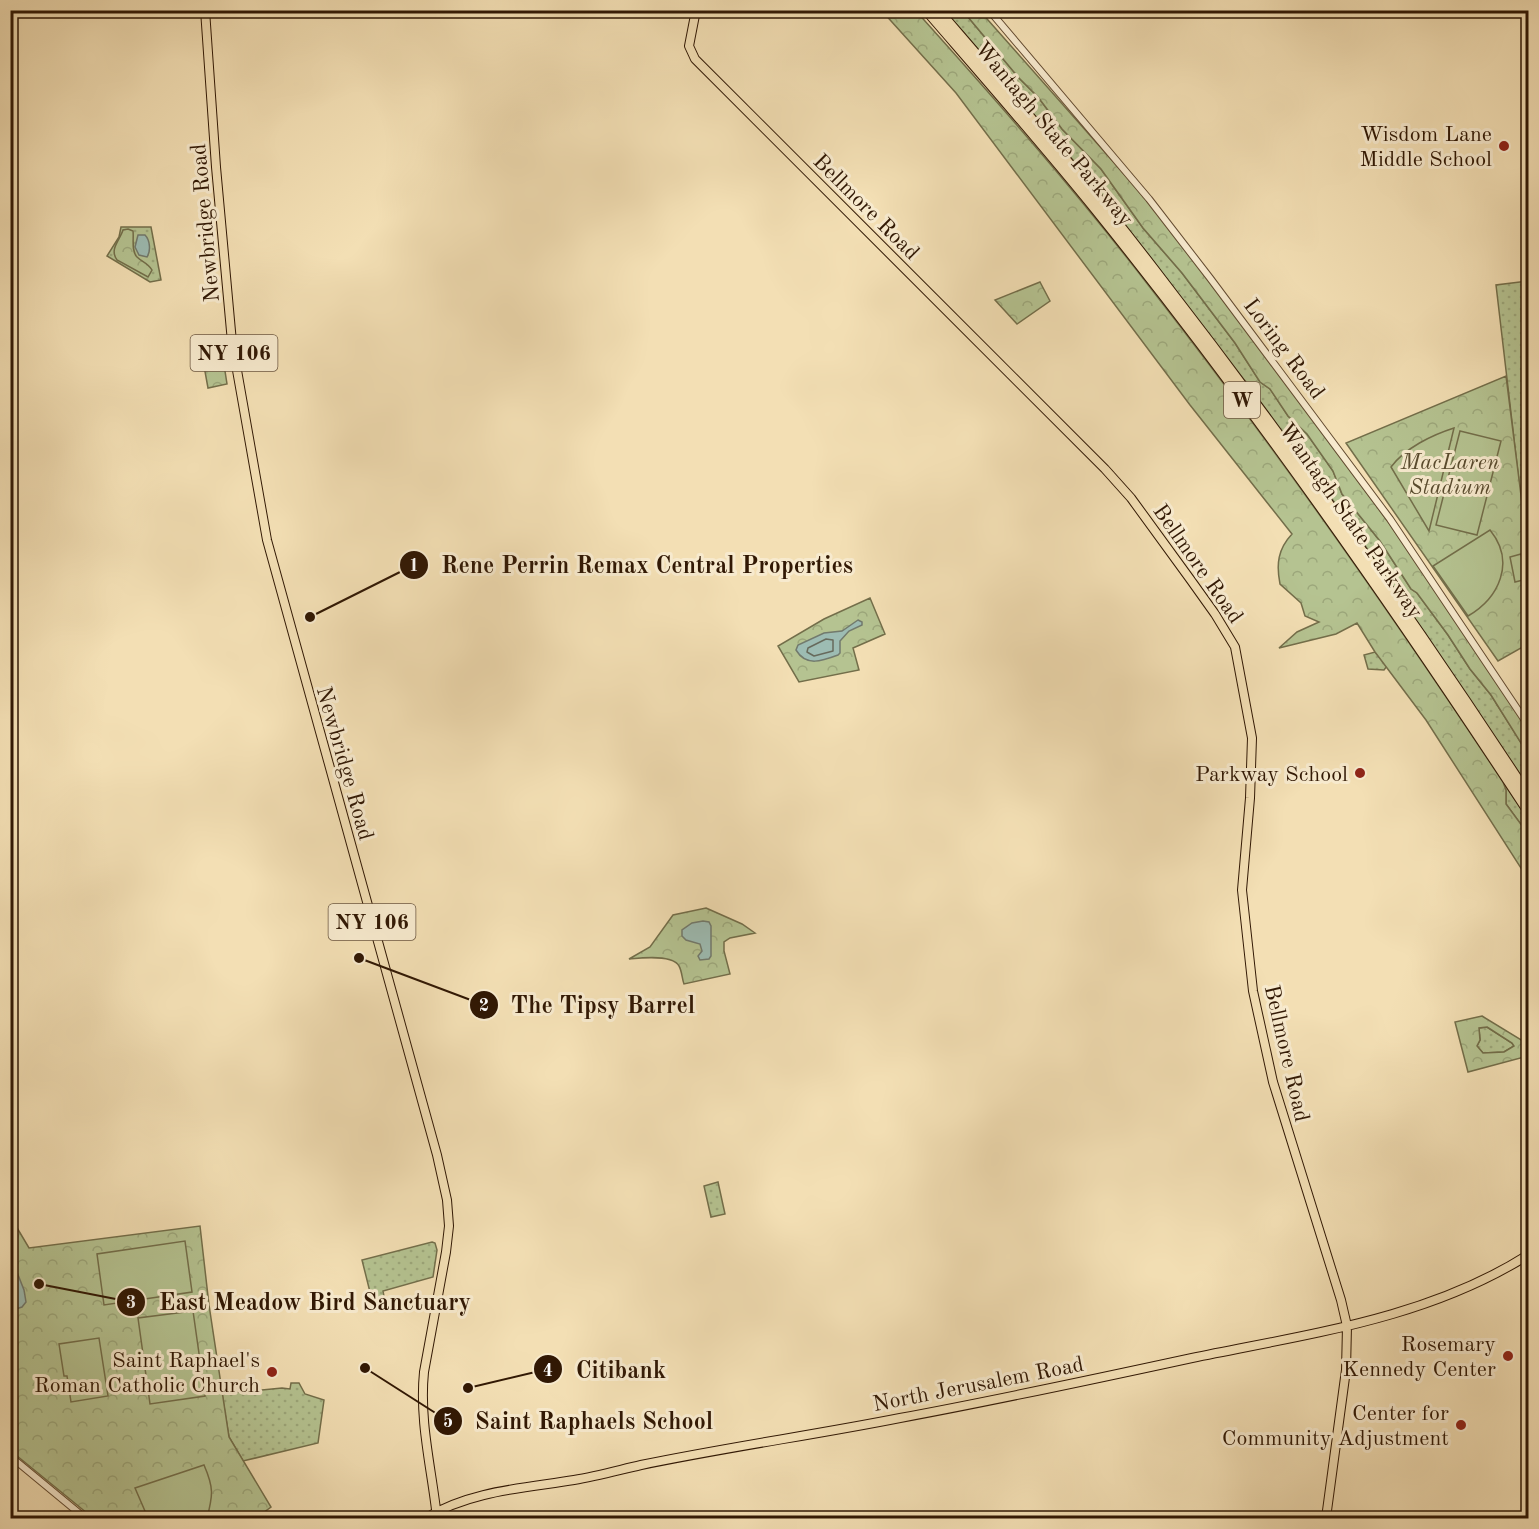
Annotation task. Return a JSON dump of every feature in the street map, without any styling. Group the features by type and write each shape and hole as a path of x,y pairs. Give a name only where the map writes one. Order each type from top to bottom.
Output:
{"highway":[{"name":"Wantagh State Parkway","path":"926,10 1094,208 1251,412 1375,584 1528,811"},
{"name":"Wantagh State Parkway","path":"938,10 1093,193 1236,376 1380,575 1528,795"}],"main road":[{"name":"Newbridge Road","path":"205,10 232,342 267,540 437,1155 447,1200 449,1219 447,1243 422,1392 424,1428 436,1515"},
{"name":"Bellmore Road","path":"696,10 689,46 695,59 1105,469 1131,498 1190,579 1235,647 1252,738 1250,798 1242,890 1253,991 1273,1082 1341,1300 1347,1326 1346,1370 1326,1518"},
{"name":"North Jerusalem Road","path":"426,1518 484,1496 587,1478 772,1440 898,1419 1382,1318 1434,1302 1488,1278 1528,1255"}],"street":[{"name":"Loring Road","path":"989,10 1149,198 1210,278 1390,519 1528,725"},
{"path":"10,1456 85,1518"}],"green space":[{"path":"882,11 916,11 1093,215 1196,346 1375,593 1503,782 1506,790 1506,804 1528,834 1528,879 1426,720 1375,652 1357,623 1336,634 1279,648 1297,632 1319,622 1305,616 1301,603 1280,584 1279,557 1292,534 1190,405 956,93"},
{"path":"945,11 963,11 1019,78 1038,97 1062,129 1101,169 1143,228 1182,273 1235,343 1260,382 1270,389 1288,416 1307,434 1333,471 1342,494 1380,541 1411,589 1417,593 1491,695 1528,754 1528,786 1349,522 1248,385 1097,188"},
{"path":"963,11 980,11 1148,201 1243,325 1387,520 1523,718 1528,727 1528,754 1491,695 1417,593 1411,589 1380,541 1342,494 1333,471 1307,434 1288,416 1270,389 1260,382 1235,343 1182,273 1143,228 1101,169 1062,129 1038,97 1019,78"},
{"path":"121,227 151,227 161,280 150,282 107,256 119,237"},
{"path":"123,230 133,231 135,254 152,270 148,277 117,260 115,256 115,248"},
{"path":"1528,281 1528,506 1522,507 1496,285"},
{"path":"1040,282 1050,301 1017,324 995,300"},
{"path":"222,352 227,384 208,388 202,355"},
{"name":"MacLaren Stadium","path":"1506,376 1528,551 1528,644 1498,661 1346,443"},
{"path":"1454,428 1429,531 1391,467 1420,443"},
{"path":"1460,431 1501,441 1477,535 1436,525"},
{"path":"1490,530 1498,542 1503,567 1495,589 1488,599 1468,616 1433,566"},
{"path":"1521,554 1527,579 1515,582 1510,557"},
{"path":"870,598 885,634 853,648 859,670 799,682 778,646 824,619"},
{"path":"1375,652 1387,666 1384,670 1368,669 1364,655"},
{"path":"1503,782 1528,819 1528,834 1506,804"},
{"path":"706,908 742,924 755,933 730,938 724,942 730,974 684,984 681,970 676,962 663,958 629,959 650,947 673,915"},
{"path":"1482,1016 1528,1044 1528,1056 1468,1072 1455,1022","holes":["1487,1027 1514,1046 1504,1052 1483,1053 1477,1046 1480,1040 1479,1028"]},
{"path":"1487,1027 1514,1046 1504,1052 1483,1053 1477,1046 1480,1040 1479,1028"},
{"path":"718,1182 725,1214 711,1217 704,1186"},
{"path":"10,1216 29,1248 200,1226 209,1305 229,1437 271,1507 256,1518 93,1518 11,1451"},
{"path":"185,1241 192,1292 104,1305 97,1254"},
{"path":"435,1243 437,1250 433,1277 383,1291 385,1302 372,1300 362,1260"},
{"path":"193,1311 205,1396 150,1404 138,1318"},
{"path":"99,1338 108,1396 71,1402 59,1344"},
{"path":"291,1383 299,1383 305,1394 324,1400 318,1443 243,1461 229,1437 222,1394 290,1389"},
{"path":"204,1465 212,1492 207,1518 148,1518 135,1488"}],"water":[{"path":"138,235 145,235 148,240 147,257 139,255 135,247"},
{"path":"858,620 862,622 862,625 849,631 840,641 838,655 820,661 809,661 796,650 798,645 824,633 842,631"},
{"path":"709,922 711,926 711,956 709,959 700,960 698,956 702,951 700,944 686,940 682,936 682,930 692,923"},
{"path":"11,1257 24,1290 26,1302 22,1307 16,1309 11,1307"}],"place":[{"name":"Wisdom Lane Middle School","path":"1504,146"},
{"name":"Rene Perrin Remax Central Properties","path":"310,617"},
{"name":"Parkway School","path":"1360,773"},
{"name":"The Tipsy Barrel","path":"359,958"},
{"name":"East Meadow Bird Sanctuary","path":"39,1284"},
{"name":"Rosemary Kennedy Center","path":"1508,1356"},
{"name":"Saint Raphaels School","path":"365,1368"},
{"name":"Saint Raphael's Roman Catholic Church","path":"272,1372"},
{"name":"Citibank","path":"468,1388"},
{"name":"Center for Community Adjustment","path":"1461,1425"}]}
